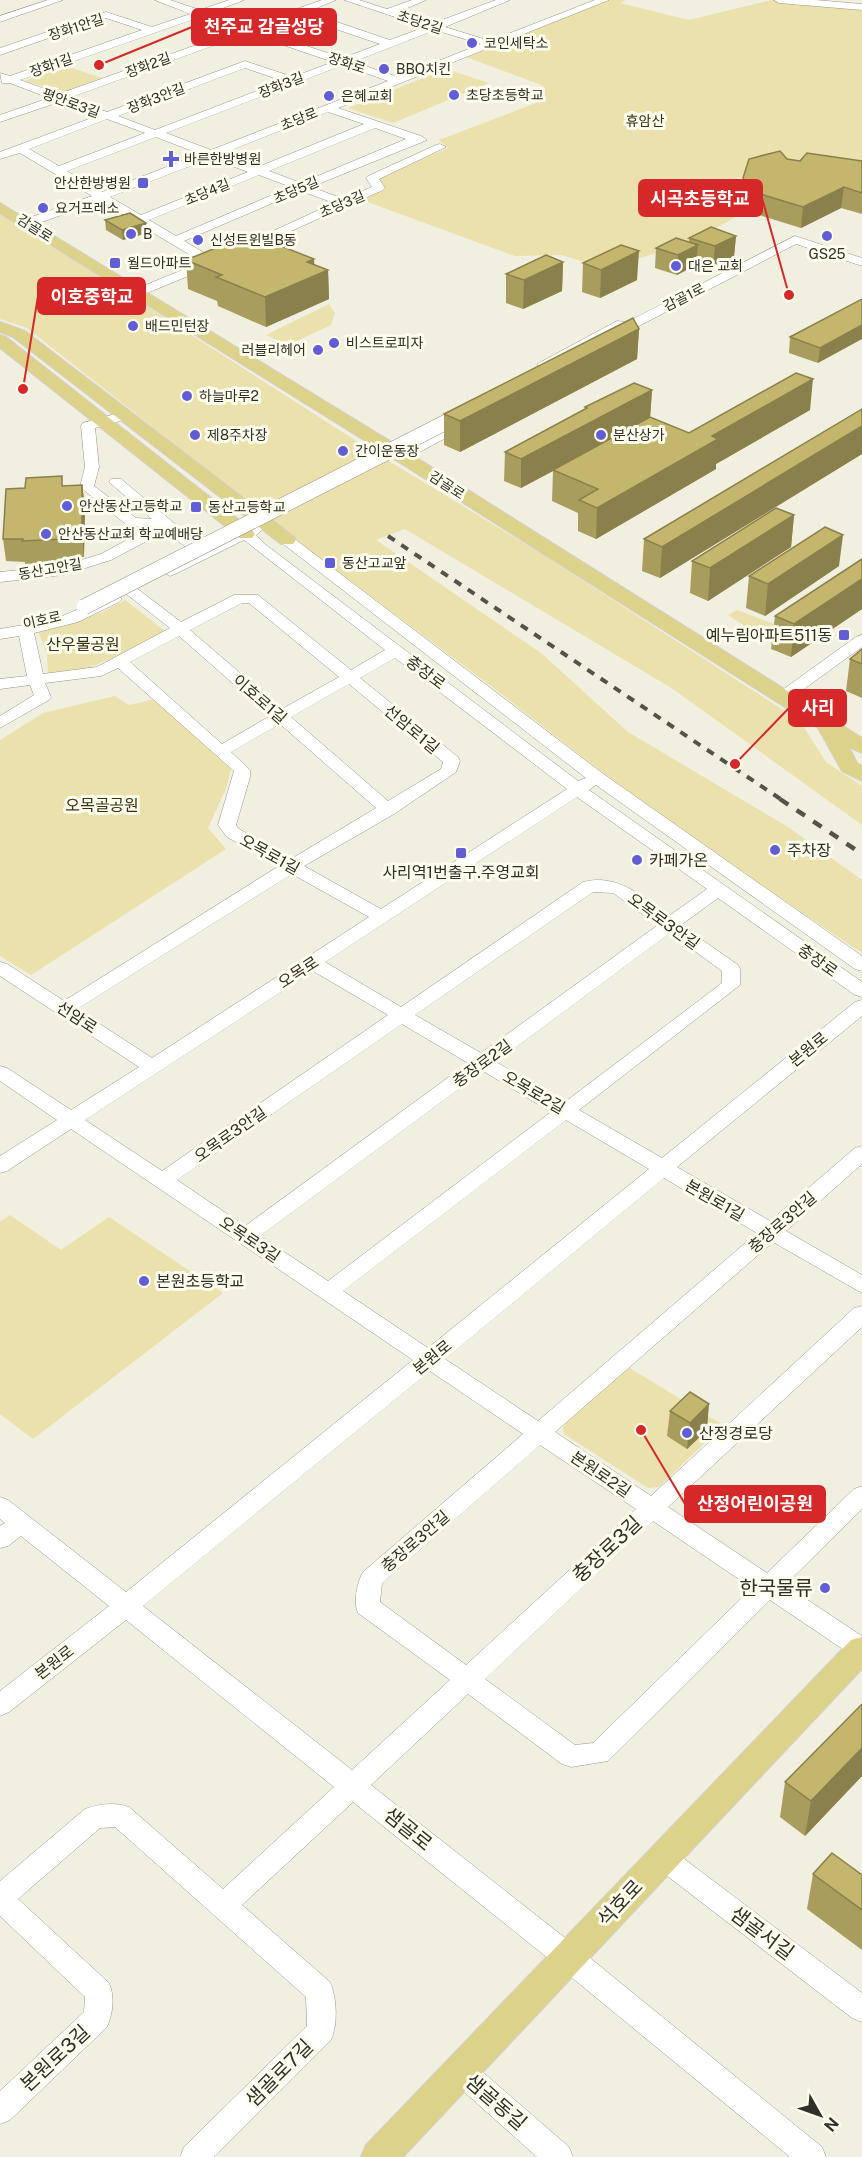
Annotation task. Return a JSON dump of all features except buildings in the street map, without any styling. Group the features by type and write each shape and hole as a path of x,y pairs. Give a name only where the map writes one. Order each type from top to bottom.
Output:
{"main road":[{"name":"감골로","path":"0,198 32,222 862,735"},
{"name":"감골로","path":"0,207 32,222 147,289 862,747"},
{"name":"충장로","path":"0,327 19,334 287,540"},
{"name":"충장로","path":"0,340 240,529"},
{"path":"826,726 849,767 862,775"},
{"name":"석호로","path":"379,2157 862,1649"}],"street":[{"path":"0,19 58,0"},
{"name":"장화로","path":"160,0 397,80"},
{"name":"장화1길","path":"3,80 239,0"},
{"name":"장화2길","path":"0,119 331,0"},
{"name":"초당2길","path":"349,0 490,44"},
{"path":"388,12 421,0"},
{"name":"장화3길","path":"57,171 505,0"},
{"name":"초당로","path":"32,222 100,198 604,0"},
{"path":"779,0 862,7"},
{"path":"296,12 391,44"},
{"name":"장화1안길","path":"0,52 106,15 151,30"},
{"name":"장화3안길","path":"0,156 245,64 293,81"},
{"name":"평안로3길","path":"3,80 344,203"},
{"name":"초당3길","path":"147,289 379,188 372,178 440,147 327,108"},
{"name":"초당4길","path":"139,220 375,123"},
{"name":"초당5길","path":"176,240 417,138"},
{"path":"20,148 139,220 176,240 221,258"},
{"name":"감골1로","path":"538,374 629,334 641,318 795,240 862,262"},
{"name":"이호로","path":"0,628 60,617 84,607 479,406 398,450"},
{"path":"126,415 88,426 92,467 87,487 132,522 166,525"},
{"path":"116,482 193,546"},
{"path":"0,634 56,625 84,615 259,519"},
{"name":"동산고안길","path":"0,577 63,570 106,557 166,525"},
{"path":"0,621 26,618 80,603 193,546 240,529"},
{"name":"충장로","path":"240,529 261,548 579,788 717,890 862,990"},
{"name":"충장로","path":"287,540 596,777 862,965"},
{"name":"이호로1길","path":"130,590 180,629 388,810"},
{"name":"선암로1길","path":"0,684 101,671 239,598 253,598 452,761 448,772 292,866 64,1009"},
{"path":"0,723 43,697 36,680 26,631"},
{"path":"791,691 862,640"},
{"path":"221,751 397,650"},
{"name":"오목로1길","path":"120,662 242,770 242,777 227,825 233,833 381,917"},
{"name":"오목로","path":"0,1166 596,777"},
{"name":"오목로3안길","path":"163,1180 589,885 618,888 731,969 730,985 328,1291"},
{"name":"충장로2길","path":"245,1236 671,926 717,890"},
{"name":"오목로2길","path":"313,963 661,1168"},
{"name":"선암로","path":"0,968 153,1067"},
{"name":"본원로","path":"0,1705 125,1607 862,1006"},
{"name":"오목로3길","path":"0,1072 429,1359"},
{"name":"충장로3안길","path":"862,1154 371,1579 367,1606 571,1756 599,1754 862,1495"},
{"name":"본원로1길","path":"661,1168 862,1285"},
{"name":"충장로3길","path":"353,1785 862,1314"},
{"name":"본원로2길","path":"429,1359 862,1649"},
{"name":"샘골로","path":"0,1506 569,1958 812,2157"},
{"path":"0,1539 21,1523"},
{"path":"224,1905 353,1785"},
{"name":"샘골로7길","path":"0,1899 94,1817 120,1815 320,1991 321,2031 194,2157"},
{"name":"샘골서길","path":"662,1857 862,2009"},
{"name":"본원로3길","path":"0,1899 99,1992 97,2018 0,2110"},
{"name":"샘골동길","path":"461,2071 559,2157"}],"green space":[{"name":"휴암산","path":"608,0 626,0 620,3 689,20 771,0 862,8 862,180 777,170 735,179 739,215 690,243 630,261 584,262 561,255 515,256 362,200 384,189 378,178 448,148 439,140 536,103 544,86 466,57"},
{"path":"63,65 102,78 64,92 25,81"},
{"path":"446,69 489,83 393,123 348,108"},
{"path":"0,212 364,446 542,554 800,721 826,762 862,786 862,825 673,689 405,529 376,540 541,653 628,732 788,827 862,880 862,953 660,817 491,686 293,538 27,328 0,319"},
{"path":"329,304 335,313 331,325 288,345 266,335"},
{"name":"산우물공원","path":"125,600 165,631 137,648 88,668 48,673 47,655 38,631 103,612"},
{"path":"737,610 784,628 766,640 728,615"},
{"name":"오목골공원","path":"115,696 129,705 155,699 231,769 226,789 208,828 226,849 31,975 0,956 0,740 43,713"},
{"path":"10,1215 61,1250 109,1217 223,1293 33,1439 0,1414 0,1222"},
{"path":"628,1367 723,1425 659,1487 648,1488 564,1434 563,1426"}],"railway":[{"path":"388,536 782,800"},
{"path":"780,799 862,854"}],"place":[{"name":"코인세탁소","path":"472,43"},
{"name":"천주교 감골성당","path":"99,65"},
{"name":"BBQ치킨","path":"384,69"},
{"name":"초당초등학교","path":"454,95"},
{"name":"은혜교회","path":"329,96"},
{"name":"바른한방병원","path":"171,159"},
{"name":"안산한방병원","path":"143,183"},
{"name":"요거프레소","path":"43,208"},
{"name":"B","path":"131,234"},
{"name":"GS25","path":"827,236"},
{"name":"신성트윈빌B동","path":"198,240"},
{"name":"월드아파트","path":"115,263"},
{"name":"대은 교회","path":"676,266"},
{"name":"시곡초등학교","path":"789,295"},
{"name":"배드민턴장","path":"133,326"},
{"name":"비스트로피자","path":"334,343"},
{"name":"러블리헤어","path":"318,350"},
{"name":"이호중학교","path":"23,389"},
{"name":"하늘마루2","path":"187,396"},
{"name":"제8주차장","path":"195,435"},
{"name":"분산상가","path":"601,435"},
{"name":"간이운동장","path":"343,451"},
{"name":"안산동산고등학교","path":"67,506"},
{"name":"동산고등학교","path":"196,507"},
{"name":"안산동산교회 학교예배당","path":"46,534"},
{"name":"동산고교앞","path":"330,563"},
{"name":"예누림아파트511동","path":"844,635"},
{"name":"사리","path":"735,764"},
{"name":"주차장","path":"775,850"},
{"name":"사리역1번출구.주영교회","path":"461,853"},
{"name":"카페가온","path":"637,860"},
{"name":"본원초등학교","path":"144,1281"},
{"name":"산정어린이공원","path":"641,1430"},
{"name":"산정경로당","path":"687,1433"},
{"name":"한국물류","path":"825,1588"}]}
